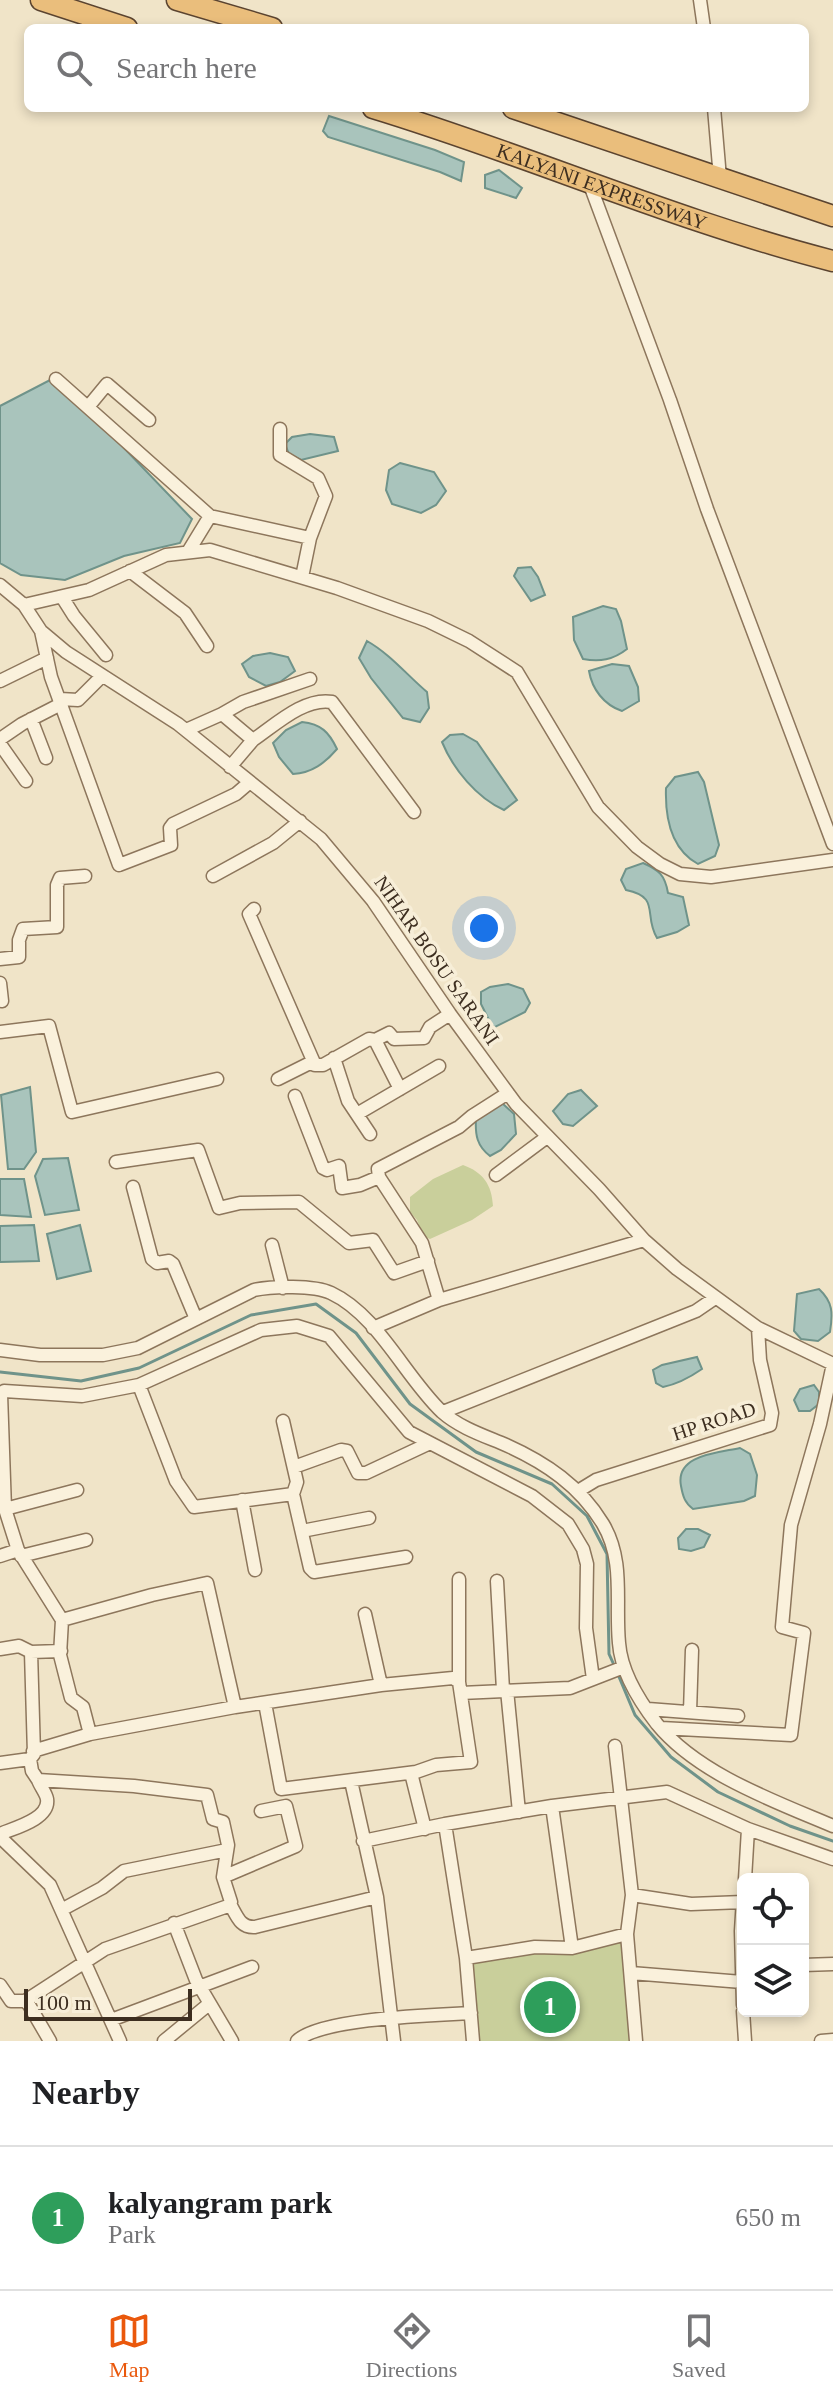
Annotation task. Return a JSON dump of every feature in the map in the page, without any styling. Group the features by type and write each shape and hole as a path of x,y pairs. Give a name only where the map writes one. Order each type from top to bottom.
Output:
{"highway":[{"path":"41,0 115,24"},
{"path":"177,0 258,24"},
{"name":"KALYANI EXPRESSWAY","path":"386,112 461,135 590,185 833,261"},
{"path":"525,112 833,216"}],"street":[{"path":"700,0 703,24"},
{"path":"714,112 720,178"},
{"path":"590,185 833,844"},
{"path":"56,379 210,516 310,538"},
{"path":"88,407 107,384 149,420"},
{"path":"280,429 280,455 313,474 325,491 324,505 310,538 302,577"},
{"path":"188,552 210,516"},
{"path":"24,605 89,590 166,555 188,552 210,550 302,577 428,621 469,641 517,672 598,807 637,847 660,864 680,874 711,877 833,860"},
{"path":"130,571 185,613 207,646"},
{"name":"NIHAR BOSU SARANI","path":"0,585 24,605 41,631 102,676 186,730 321,839 373,901 508,1093 644,1240 677,1269 758,1328 833,1364"},
{"path":"62,597 106,655"},
{"path":"41,631 60,702 120,865 171,845 170,828 173,824 236,794 250,782"},
{"path":"0,681 47,658"},
{"path":"26,781 0,742 60,702 78,700 102,676"},
{"path":"186,730 243,702 310,679"},
{"path":"230,767 253,740 299,710 323,700 332,702 414,812"},
{"path":"222,714 253,740"},
{"path":"31,719 46,758"},
{"path":"213,876 273,843 300,821"},
{"path":"0,959 19,957 19,940 23,929 57,927 57,885 60,878 85,876"},
{"path":"254,909 249,914 312,1062 319,1066 369,1039 375,1040 389,1033 394,1039 424,1038 430,1027 450,1014"},
{"path":"0,983 2,1001"},
{"path":"0,1032 49,1026 72,1112 217,1079"},
{"path":"375,1040 400,1089"},
{"path":"334,1058 348,1101 370,1134"},
{"path":"278,1079 312,1062"},
{"path":"357,1114 439,1066"},
{"path":"439,1300 422,1243 379,1177 378,1168 459,1127 508,1093"},
{"path":"295,1096 323,1168 340,1167 342,1188 379,1177"},
{"path":"496,1175 547,1137"},
{"path":"116,1162 198,1150 219,1208 240,1203 299,1202 349,1243 373,1240 394,1273 428,1261"},
{"path":"133,1187 152,1259 157,1263 169,1261 173,1264 196,1319"},
{"path":"373,1328 439,1300 644,1240"},
{"path":"272,1245 283,1288"},
{"path":"0,1350 40,1355 103,1355 138,1348 254,1290 268,1287 323,1290 334,1294 373,1328 443,1412 472,1431 545,1464 578,1491 603,1525 615,1553 622,1669 661,1728 684,1753 782,1805 833,1826"},
{"path":"443,1412 696,1311 715,1298"},
{"path":"90,1734 83,1707 71,1698 61,1651 62,1620 20,1553 5,1509 1,1394 4,1391 87,1395 139,1385 261,1330 285,1326 309,1328 334,1340 405,1428 532,1496 570,1528 583,1549 587,1564 586,1628 598,1677"},
{"name":"HP ROAD","path":"578,1491 596,1480 770,1425 772,1413 760,1360 758,1328"},
{"path":"661,1728 791,1735 804,1633 782,1627 789,1536 833,1364"},
{"path":"139,1385 176,1481 191,1505 198,1508 293,1494"},
{"path":"283,1421 297,1482 293,1494 310,1568 314,1572 406,1557"},
{"path":"294,1467 341,1450 347,1451 358,1473 366,1473 430,1443"},
{"path":"5,1509 77,1490"},
{"path":"242,1500 255,1570"},
{"path":"302,1531 369,1518"},
{"path":"0,1556 86,1540"},
{"path":"265,1703 281,1789 411,1773 436,1765 471,1762 460,1687 459,1579"},
{"path":"497,1581 519,1812"},
{"path":"62,1620 207,1583 235,1707"},
{"path":"365,1614 381,1685"},
{"path":"0,1649 19,1646 31,1652 61,1651"},
{"path":"690,1712 692,1650"},
{"path":"31,1652 32,1771 47,1799 46,1810 0,1836 50,1885 120,2041"},
{"path":"0,1763 90,1734 235,1707 446,1676 460,1687 505,1690 570,1688 622,1669"},
{"path":"648,1709 738,1716"},
{"path":"615,1746 632,1895 627,1934 636,2041"},
{"path":"411,1773 425,1829"},
{"path":"38,1780 125,1785 207,1795 213,1819 223,1824 227,1850 223,1877 230,1904 247,1928 377,1897"},
{"path":"351,1781 377,1897 394,2041"},
{"path":"363,1841 552,1806 671,1793 748,1829 833,1859"},
{"path":"223,1877 296,1846 286,1806 261,1811"},
{"path":"552,1806 572,1948"},
{"path":"445,1824 466,1958 473,2041"},
{"path":"745,1873 748,1829"},
{"path":"63,1909 102,1888 124,1871 227,1850"},
{"path":"632,1895 691,1904 737,1901"},
{"path":"0,1985 11,2001 25,2001 105,1949 230,1904"},
{"path":"174,1923 199,1986 232,2041"},
{"path":"466,1958 535,1947 572,1948 627,1934"},
{"path":"809,1965 833,1964"},
{"path":"111,2020 252,1967"},
{"path":"631,1973 737,1982"},
{"path":"25,2001 50,2041"},
{"path":"164,2041 209,2004"},
{"path":"297,2041 303,2036 349,2022 471,2013"},
{"path":"743,2017 745,2041"},
{"path":"821,2041 833,2040"}],"green space":[{"path":"463,1165 485,1180 493,1206 472,1220 430,1239 423,1236 410,1212 410,1197 433,1179"},
{"path":"625,1937 635,2041 476,2041 471,1963"}],"water":[{"path":"329,116 464,162 461,181 328,137 323,131"},
{"path":"499,170 522,188 516,198 485,188 485,175"},
{"path":"52,379 100,423 192,519 180,543 124,556 65,580 21,575 0,563 0,406"},
{"path":"310,434 334,437 338,451 301,460 289,454 285,444 292,437"},
{"path":"400,463 434,472 446,491 436,505 421,513 392,504 386,490 389,470"},
{"path":"531,567 545,595 531,601 514,576 518,568"},
{"path":"603,606 616,609 627,649 606,659 583,659 574,640 573,617"},
{"path":"367,641 391,658 427,692 429,708 420,722 403,718 371,678 359,658"},
{"path":"270,653 288,657 295,671 280,682 266,686 249,677 242,664 253,656"},
{"path":"612,664 629,666 638,687 639,701 622,711 600,696 589,671"},
{"path":"302,722 324,730 337,749 318,766 293,774 279,757 273,743 286,730"},
{"path":"463,734 477,742 517,800 504,810 475,790 447,752 442,742 450,735"},
{"path":"698,772 704,782 719,845 715,856 698,864 681,850 676,841 669,821 666,788 675,777"},
{"path":"643,863 660,874 668,893 683,897 689,925 657,938 644,897 626,890 621,880 626,869"},
{"path":"508,984 523,989 530,1003 525,1012 493,1028 481,1004 481,992"},
{"path":"30,1087 36,1152 24,1169 8,1169 1,1095"},
{"path":"581,1090 597,1106 573,1126 563,1124 553,1111 568,1094"},
{"path":"502,1103 514,1114 516,1134 501,1150 490,1156 478,1140 476,1119"},
{"path":"68,1158 79,1210 45,1215 35,1176 43,1159"},
{"path":"0,1179 24,1179 31,1217 0,1215"},
{"path":"34,1225 39,1261 0,1262 0,1226"},
{"path":"80,1225 91,1271 57,1279 47,1234"},
{"path":"819,1289 831,1308 830,1332 818,1341 801,1339 794,1331 797,1294"},
{"path":"697,1357 702,1369 668,1386 656,1383 653,1370"},
{"path":"814,1385 819,1392 819,1404 810,1411 799,1411 794,1400 800,1389"},
{"path":"740,1448 750,1454 757,1475 755,1496 744,1501 693,1509 686,1502 682,1490 684,1468 700,1457"},
{"path":"686,1529 698,1529 710,1535 704,1547 691,1551 679,1549 678,1538"}],"waterway":[{"path":"0,1372 81,1381 139,1368 251,1315 316,1304 356,1333 410,1404 476,1452 552,1484 587,1516 607,1554 609,1654 614,1665"},
{"path":"617,1672 635,1715 671,1757 718,1792 790,1826 833,1841"}],"place":[{"name":"kalyangram park","path":"550,2007"}]}
